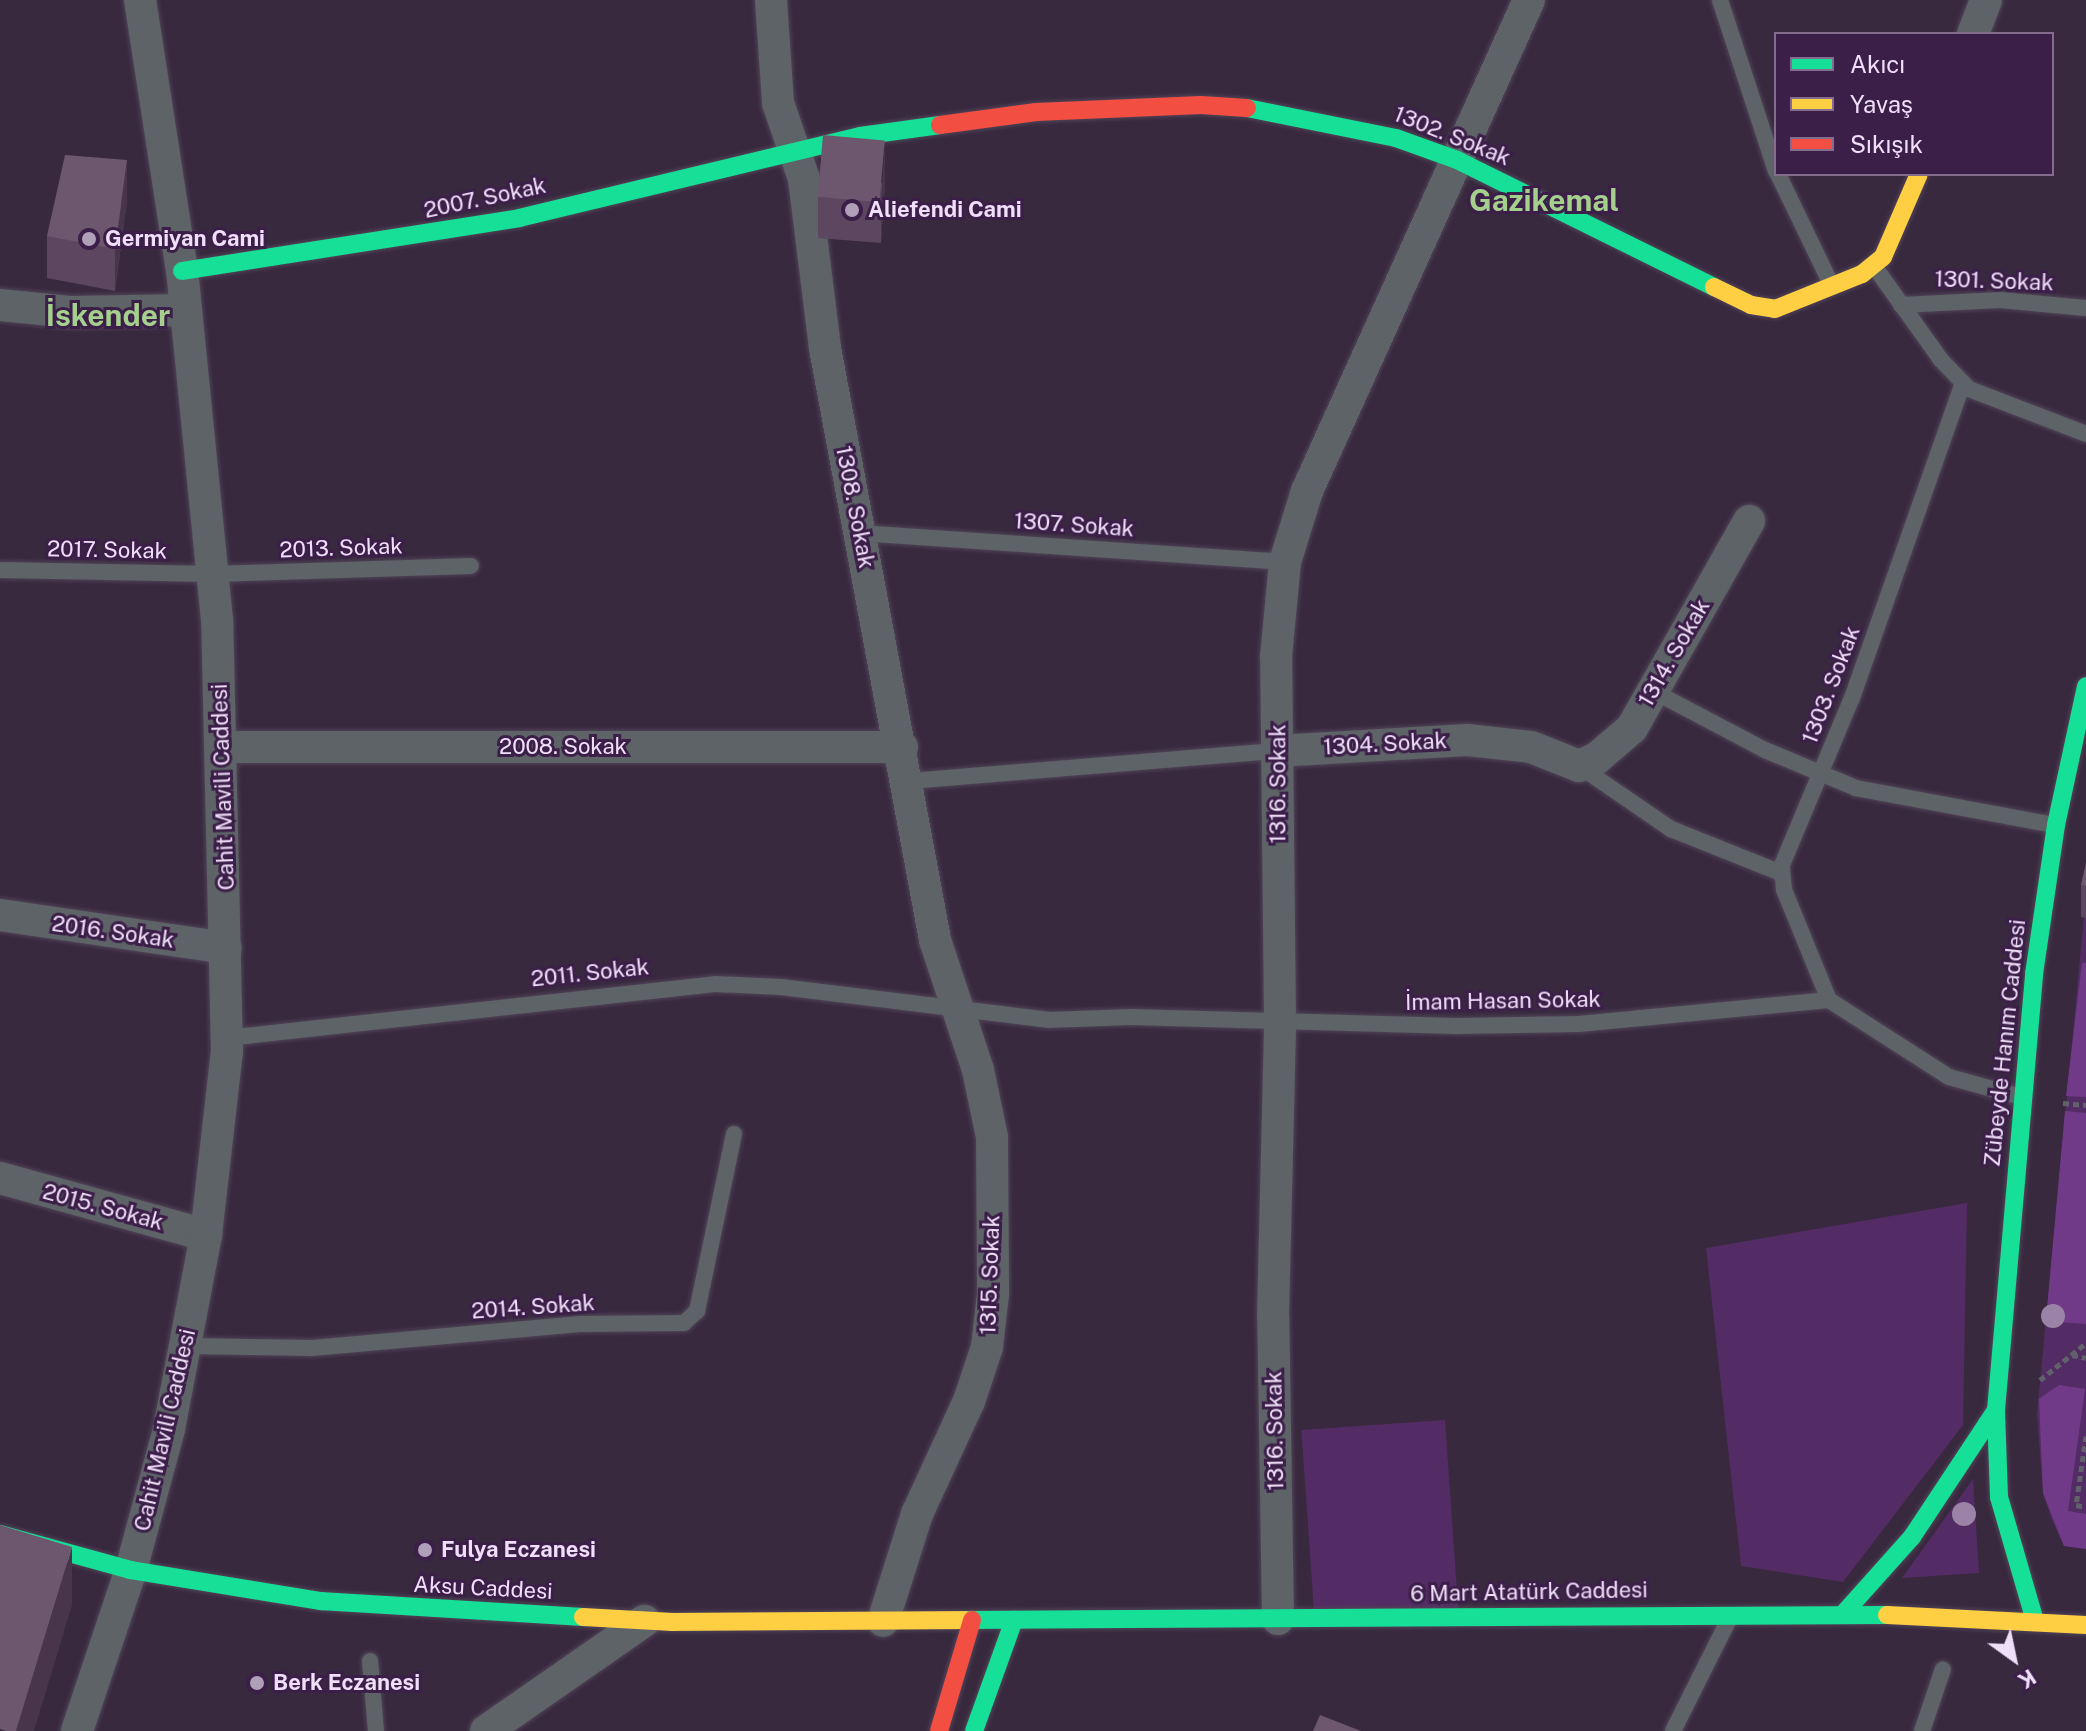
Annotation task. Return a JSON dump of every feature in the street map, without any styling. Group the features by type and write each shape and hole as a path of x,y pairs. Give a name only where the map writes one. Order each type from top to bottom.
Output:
{"street":[{"name":"Cahit Mavili Caddesi","path":"77,1731 131,1570 186,1346 206,1235 227,1038 223,747 213,574 182,271 140,0"},
{"name":"1308. Sokak","path":"771,0 776,85 809,207 825,348 909,781 935,940 958,1011"},
{"name":"1316. Sokak","path":"1278,1619 1273,1316 1280,1021 1276,657 1285,562 1307,491 1529,0"},
{"path":"1974,32 1986,0"},
{"name":"1302. Sokak","path":"793,148 1036,112 1201,105 1339,122 1457,160 1751,305 1792,306 1874,266"},
{"name":"2007. Sokak","path":"182,271 519,218 793,148"},
{"path":"1874,266 1890,245 1918,176"},
{"path":"0,305 70,312 186,310"},
{"name":"1314. Sokak","path":"1579,766 1597,758 1632,728 1749,521"},
{"name":"Zübeyde Hanım Caddesi","path":"2035,1621 1999,1497 1996,1410 2022,1097 2056,825 2086,686"},
{"name":"1304. Sokak","path":"1277,751 1489,741 1531,747 1579,766"},
{"name":"2008. Sokak","path":"223,747 902,747"},
{"name":"2016. Sokak","path":"0,915 226,948"},
{"name":"1315. Sokak","path":"883,1621 917,1514 979,1375 990,1326 992,1137 987,1103 958,1011"},
{"name":"2015. Sokak","path":"0,1178 206,1235"},
{"name":"Zübeyde Hanım Caddesi","path":"1844,1613 1912,1537 1996,1410"},
{"name":"Aksu Caddesi","path":"0,1534 131,1570 321,1601 644,1621 972,1620"},
{"name":"6 Mart Atatürk Caddesi","path":"972,1620 1844,1613 2086,1625"},
{"path":"939,1731 972,1620"},
{"path":"974,1731 1014,1620"},
{"path":"486,1731 644,1621"}],"lane":[{"path":"1720,0 1774,163"},
{"path":"1779,176 1833,288"},
{"path":"1874,266 1963,383 1986,397 2086,434"},
{"name":"1301. Sokak","path":"1901,305 2000,300 2086,308"},
{"name":"1303. Sokak","path":"1781,873 1821,775 1963,383"},
{"name":"1307. Sokak","path":"860,533 1285,562"},
{"name":"2013. Sokak","path":"213,574 471,566"},
{"name":"2017. Sokak","path":"0,570 213,574"},
{"path":"1653,691 1821,775 1907,800 2056,825"},
{"name":"1304. Sokak","path":"909,781 1277,751"},
{"name":"1304. Sokak","path":"1579,766 1671,829 1781,873"},
{"path":"1781,873 1829,1000 1949,1077 2022,1097"},
{"name":"2011. Sokak","path":"227,1038 715,984 781,987 958,1011"},
{"name":"İmam Hasan Sokak","path":"958,1011 1048,1020 1579,1024 1829,1000"},
{"name":"2014. Sokak","path":"186,1346 312,1348 568,1325 684,1323 697,1311 734,1134"},
{"path":"1673,1731 1732,1614"},
{"path":"370,1661 376,1731"},
{"path":"1922,1731 1943,1669"}],"path":[{"path":"2030,1386 2086,1343"},
{"path":"2072,1355 2086,1358"},
{"path":"2086,1436 2076,1505 2086,1507"}],"shaded area":[{"path":"2086,895 2086,1549 2064,1546 2052,1520 2043,1493 2037,1414"},
{"path":"2082,963 2086,963 2086,1097 2066,1096"},
{"path":"2065,1111 2086,1113 2086,1324 2058,1322 2059,1310 2047,1309"},
{"path":"1967,1203 1963,1425 1843,1582 1741,1566 1706,1248"},
{"path":"2059,1385 2085,1389 2068,1511 2086,1514 2086,1549 2064,1546 2043,1493 2039,1399"},
{"path":"1445,1420 1458,1611 1315,1621 1301,1430"},
{"path":"1973,1479 1979,1573 1902,1578"}],"building":[{"path":"823,135 885,140 879,202 818,197"},
{"path":"65,155 127,160 115,249 47,236"},
{"path":"2086,863 2086,886 2081,885"},
{"path":"0,1525 72,1547 16,1731 0,1729"},
{"path":"1320,1715 1361,1731 1313,1731"}],"traffic: fast":[{"path":"1247,108 1396,138 1457,160 1714,287"},
{"path":"182,271 519,218 860,136 940,125"},
{"path":"2035,1621 1999,1497 1996,1410 2034,974 2056,825 2086,686"},
{"path":"1844,1613 1912,1537 1996,1410"},
{"path":"0,1534 131,1570 321,1601 583,1617"},
{"path":"965,1620 1887,1615"},
{"path":"974,1731 1014,1620"}],"traffic: slow":[{"path":"1714,287 1751,305 1775,309 1862,274 1883,257 1918,176"},
{"path":"1887,1615 2086,1625"},
{"path":"583,1617 673,1622 965,1620"}],"traffic: jam":[{"path":"940,125 1036,112 1201,105 1247,108"},
{"path":"939,1731 972,1620"}],"place":[{"name":"Aliefendi Cami","path":"852,210"},
{"name":"Germiyan Cami","path":"89,239"},
{"name":"Fulya Eczanesi","path":"425,1550"},
{"name":"Berk Eczanesi","path":"257,1683"}],"district":[{"name":"Gazikemal","path":"1544,200"},
{"name":"İskender","path":"108,315"}]}
